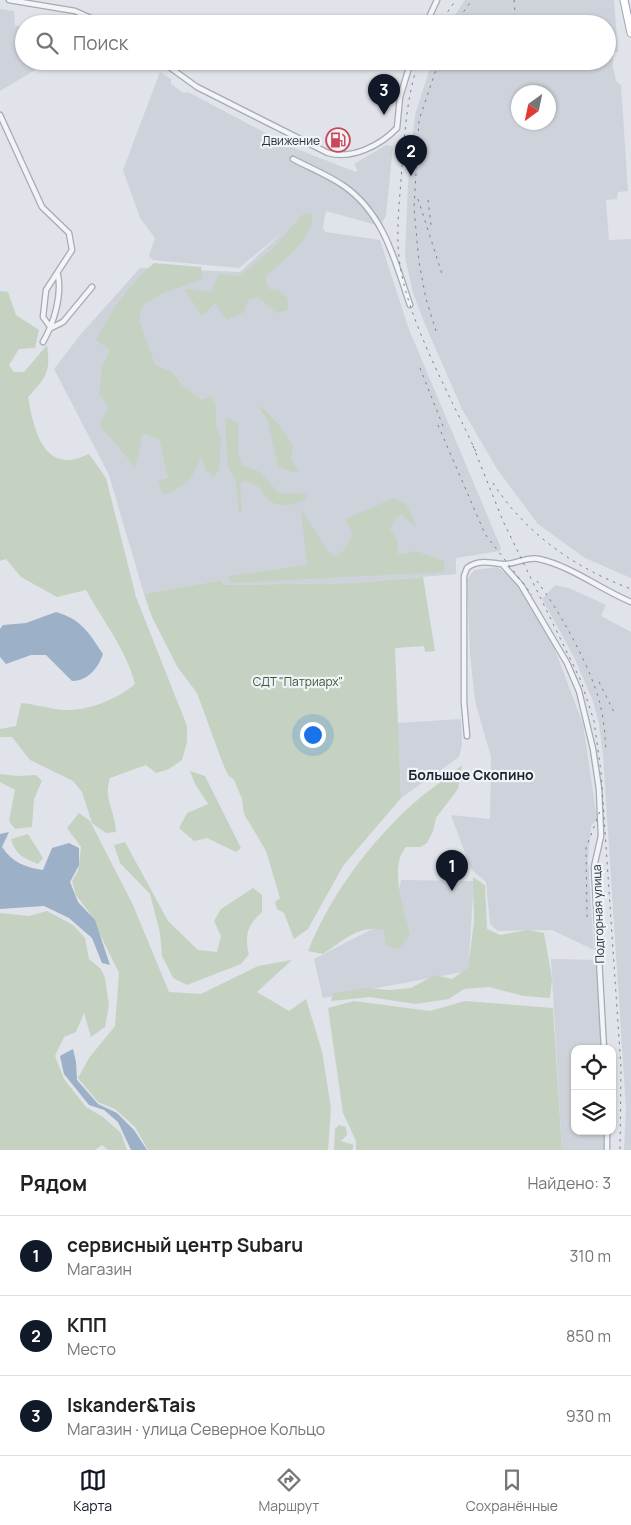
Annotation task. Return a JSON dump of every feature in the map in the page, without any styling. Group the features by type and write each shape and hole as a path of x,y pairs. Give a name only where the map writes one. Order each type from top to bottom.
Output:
{"main road":[{"path":"624,0 631,33"}],"street":[{"path":"9,0 38,2 84,15"},
{"path":"430,15 437,0"},
{"path":"173,70 197,87 227,103 328,153 344,156 357,153 386,138 397,128 403,87 408,70"},
{"path":"0,115 42,207 69,232 72,250 46,290 43,317 51,328"},
{"path":"293,159 338,182 368,208 385,234 410,305"},
{"path":"43,342 51,328 60,286 58,274"},
{"path":"51,328 62,322 92,288"},
{"path":"467,736 464,702 464,572 474,564 491,562 502,564 536,558 555,563 608,593 631,602"},
{"name":"Подгорная улица","path":"502,564 521,585 564,658 578,691 593,749 599,789 601,836 594,867 604,1045"},
{"path":"606,1150 607,1135"}],"shaded area":[{"path":"465,0 614,0 615,15 455,15"},
{"path":"0,9 14,11 15,70 35,70 0,91"},
{"path":"616,26 618,52 616,52"},
{"path":"429,70 614,70 616,81 621,85 628,191 618,192 617,199 606,200 609,240 631,239 631,578 585,558 538,524 497,469 462,409 413,293 405,257 408,183 415,115"},
{"path":"160,72 171,79 171,84 183,93 188,92 294,148 356,172 354,164 386,145 393,146 386,216 380,226 326,211 323,227 325,232 380,240 408,327 501,548 500,551 456,558 456,574 353,583 224,585 221,580 144,594 109,475 54,369 81,334 140,268 240,272 284,231 239,268 153,260 149,256 155,238 140,218 123,170"},
{"path":"497,567 517,581 552,642 583,724 597,819 591,826 588,859 594,950 552,930 498,931 490,924 486,882 471,869 451,815 490,819 491,757 475,701 470,653 467,580 474,570"},
{"path":"555,585 569,588 606,605 601,616 631,632 631,1150 624,1150 626,1108 603,755 599,724 593,701 574,657 542,599"},
{"path":"461,719 462,745 459,757 401,798 398,723"},
{"path":"401,880 474,881 468,971 323,998 314,959 394,918"},
{"path":"551,959 599,960 602,1045 571,1045 571,1135 604,1135 604,1150 562,1150"}],"green space":[{"path":"312,213 312,222 303,240 288,257 265,277 269,289 279,291 287,298 288,310 277,313 258,297 248,300 244,312 227,320 215,303 202,316 184,289 211,292 219,274 240,276 273,248 302,215"},
{"path":"154,263 201,267 203,279 161,294 142,306 139,319 155,365 172,372 183,386 202,400 211,396 216,407 216,427 221,439 219,469 214,477 205,470 202,455 188,481 179,488 163,495 158,481 168,478 160,440 143,433 135,467 99,424 109,407 99,394 102,368 110,350 96,340 121,299 136,280"},
{"path":"0,291 8,292 16,315 39,330 35,348 19,349 9,365 14,372 24,372 47,345 48,362 46,374 28,397 34,425 43,445 56,458 66,460 89,454 106,478 136,597 187,726 187,742 182,760 169,769 156,773 146,765 110,778 108,792 116,832 106,833 92,823 82,792 73,781 30,760 12,737 0,737 0,729 16,726 21,703 55,709 76,710 108,701 135,684 120,647 86,590 57,597 21,577 6,559 0,561"},
{"path":"258,406 273,418 293,447 291,455 298,471 296,473 278,467 268,421"},
{"path":"229,418 238,424 238,453 242,465 260,472 279,493 306,494 306,499 293,504 275,504 257,486 243,481 240,484 242,512 239,513 236,480 228,468 225,419"},
{"path":"394,498 406,504 418,529 401,514 394,520 390,530 398,540 397,555 416,551 444,561 444,572 230,583 229,576 307,565 301,509 328,551 335,557 344,550 353,534 346,519"},
{"name":"СДТ \"Патриарх\"","path":"423,577 435,651 425,652 424,646 395,648 401,798 343,866 308,929 294,939 284,913 277,909 275,902 280,898 266,851 244,814 242,799 234,780 228,775 223,764 197,693 178,668 152,617 144,594 221,580 224,585 353,583"},
{"path":"462,765 458,789 436,818 433,831 427,843 421,847 406,847 401,856 398,866 399,890 410,936 398,949 386,945 384,930 367,929 344,939 323,954 308,951 326,913 348,877 374,844 410,806"},
{"path":"190,771 205,776 241,848 236,852 207,838 194,841 179,828 187,813 208,804 195,784"},
{"path":"0,774 36,775 42,781 34,799 32,827 15,829 9,821 15,790 0,782"},
{"path":"79,813 90,821 133,905 169,992 201,994 258,966 292,960 257,992 289,1011 306,999 322,1051 331,1108 328,1150 148,1150 135,1127 115,1109 98,1102 78,1078 89,1058 115,1026 119,973 89,912 76,895 72,881 78,871 81,847 67,828"},
{"path":"28,834 43,858 38,864 21,855 15,849 11,839"},
{"path":"125,842 168,921 198,950 217,952 221,936 214,921 221,909 253,888 262,895 262,912 250,926 247,936 249,954 241,964 187,985 173,978 162,956 160,933 150,894 120,863 114,845"},
{"path":"473,877 485,885 487,929 500,935 528,930 544,933 552,979 550,998 524,996 489,987 464,989 449,999 415,1004 370,997 331,1001 333,993 368,988 390,990 411,988 435,975 452,979 468,968 474,922"},
{"path":"47,911 73,925 85,938 89,959 101,969 105,978 109,1005 105,1027 91,1037 84,1013 76,1032 64,1037 55,1056 64,1079 86,1107 103,1117 121,1133 127,1150 108,1150 102,1145 95,1150 0,1150 0,913 29,916"},
{"path":"354,1001 430,1011 465,1001 553,1008 562,1150 356,1150 356,1141 343,1113 328,1008"},
{"path":"339,1125 346,1127 347,1135 341,1141 354,1145 352,1150 334,1150 335,1129"}],"water":[{"path":"56,612 72,619 84,628 103,654 92,673 83,679 72,681 46,655 31,655 6,664 0,657 0,629 3,625 26,623"},
{"path":"9,832 2,847 15,861 37,869 43,870 52,848 69,843 79,848 79,865 70,882 78,902 95,920 110,965 102,963 92,938 69,918 44,906 0,909 0,834"},
{"path":"73,1049 77,1080 98,1104 117,1113 134,1130 147,1150 131,1150 118,1122 104,1110 89,1105 64,1074 60,1056"}],"railway":[{"path":"445,15 456,0"},
{"path":"461,15 472,0"},
{"path":"514,0 515,15"},
{"path":"416,70 409,99 404,139 398,228 400,265 405,288 421,336 476,452"},
{"path":"436,70 419,120 414,208 419,262 426,299 436,331"},
{"path":"418,199 443,277"},
{"path":"428,200 431,225"},
{"path":"420,368 445,431"},
{"path":"438,425 485,534 532,595"},
{"path":"473,446 503,521 581,681 594,721 601,772 621,1068 620,1150"},
{"path":"493,483 521,518 553,547 590,571 631,589"},
{"path":"537,581 565,624 590,674 601,710 606,750"},
{"path":"599,682 615,714"},
{"path":"587,917 586,848 600,811"}],"place":[{"name":"Iskander&Tais","path":"384,115"},
{"name":"Движение","path":"338,140"},
{"name":"КПП","path":"411,176"},
{"name":"сервисный центр Subaru","path":"452,891"}],"district":[{"name":"Большое Скопино","path":"471,774"}]}
